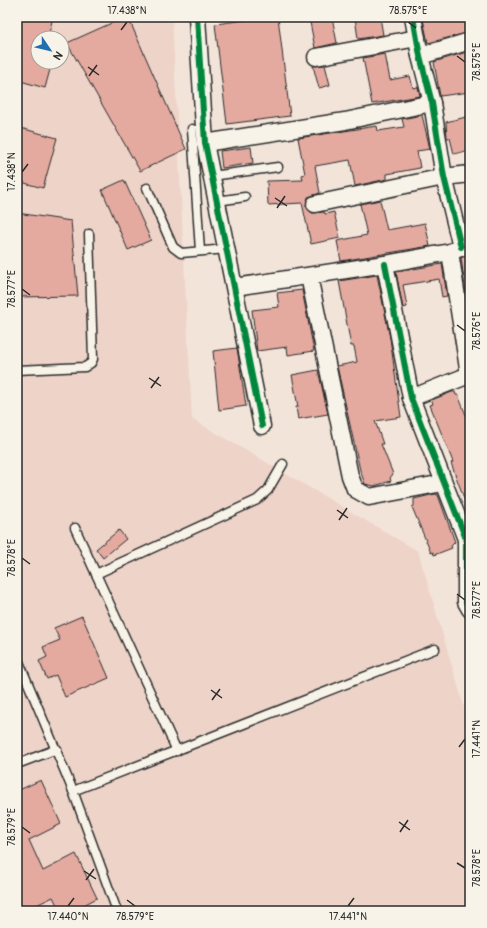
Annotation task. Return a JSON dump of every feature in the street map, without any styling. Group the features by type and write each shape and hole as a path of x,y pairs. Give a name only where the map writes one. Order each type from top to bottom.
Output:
{"street":[{"path":"197,17 205,143 262,426"},
{"path":"411,398 469,376 460,248 444,177 432,103 420,56 413,17"},
{"path":"316,57 417,38"},
{"path":"420,56 470,40"},
{"path":"205,143 346,121 432,103"},
{"path":"315,204 444,177 470,174"},
{"path":"234,287 385,264 460,248"},
{"path":"385,264 411,398 443,483 467,529 466,602 470,609"},
{"path":"309,276 350,476 355,489 369,497 443,483"}],"lane":[{"path":"192,129 200,251"},
{"path":"212,176 278,167"},
{"path":"147,188 173,247 181,253 227,249"},
{"path":"217,201 245,197"},
{"path":"17,370 85,367 91,363 93,359 89,234"},
{"path":"96,574 257,500 268,490 283,464"},
{"path":"75,528 177,751"},
{"path":"73,791 435,649"},
{"path":"17,657 57,749 117,911"},
{"path":"17,764 57,749"}],"shaded area":[{"path":"17,17 172,17 192,419 418,551 466,713 470,718 470,911 17,911"}],"building":[{"path":"17,17 53,17 50,30 30,30 30,70 50,70 45,88 17,80"},
{"path":"128,17 186,149 140,171 70,48 70,42"},
{"path":"278,17 290,116 227,124 215,24"},
{"path":"309,17 332,17 337,43 315,48"},
{"path":"355,17 380,17 383,35 358,39"},
{"path":"431,17 468,17 470,32 428,43 423,19"},
{"path":"470,51 470,92 440,96 434,62"},
{"path":"385,54 390,80 410,76 413,88 418,87 420,96 372,104 363,58"},
{"path":"325,65 330,85 319,88 313,66"},
{"path":"422,115 430,149 417,151 420,168 387,174 387,179 355,186 350,160 315,166 320,193 308,197 306,206 312,213 324,212 325,214 334,212 340,238 311,244 302,203 268,205 267,181 303,180 302,175 305,174 298,138 377,126 378,131 404,127 402,119"},
{"path":"470,116 470,150 454,154 450,138 447,138 446,122"},
{"path":"17,127 57,138 43,188 17,181"},
{"path":"251,147 253,163 222,168 220,151"},
{"path":"124,180 151,240 128,250 102,190"},
{"path":"380,200 387,230 425,223 430,246 341,261 337,241 367,235 360,204"},
{"path":"17,213 71,221 78,296 17,297"},
{"path":"470,254 470,293 466,293 461,258"},
{"path":"442,264 447,296 442,297 439,279 403,285 407,307 403,308 396,272"},
{"path":"377,275 390,338 401,417 375,421 383,444 381,444 393,474 390,478 391,481 374,486 365,484 360,470 337,366 357,362 354,346 351,346 339,281"},
{"path":"302,290 314,351 288,355 287,347 257,351 252,310 279,307 277,293"},
{"path":"237,348 246,406 219,410 213,351"},
{"path":"318,370 328,414 298,419 296,407 298,407 292,375"},
{"path":"455,392 456,395 458,395 470,425 470,508 468,509 451,463 453,462 430,405 433,404 432,401 434,399"},
{"path":"435,494 438,495 455,542 451,546 452,548 434,555 433,552 431,553 412,507 414,506 414,499"},
{"path":"119,530 126,539 103,558 96,549"},
{"path":"82,616 109,678 65,697 56,675 47,679 39,661 47,657 43,647 60,640 54,628"},
{"path":"41,780 61,824 29,840 43,871 76,854 97,898 72,911 60,911 53,897 24,911 17,897 17,791"}],"cycle path":[{"path":"197,17 205,143 262,426"},
{"path":"413,17 420,56 432,103 444,177 461,247"},
{"path":"385,264 411,398 466,539 466,602 470,609"}]}
